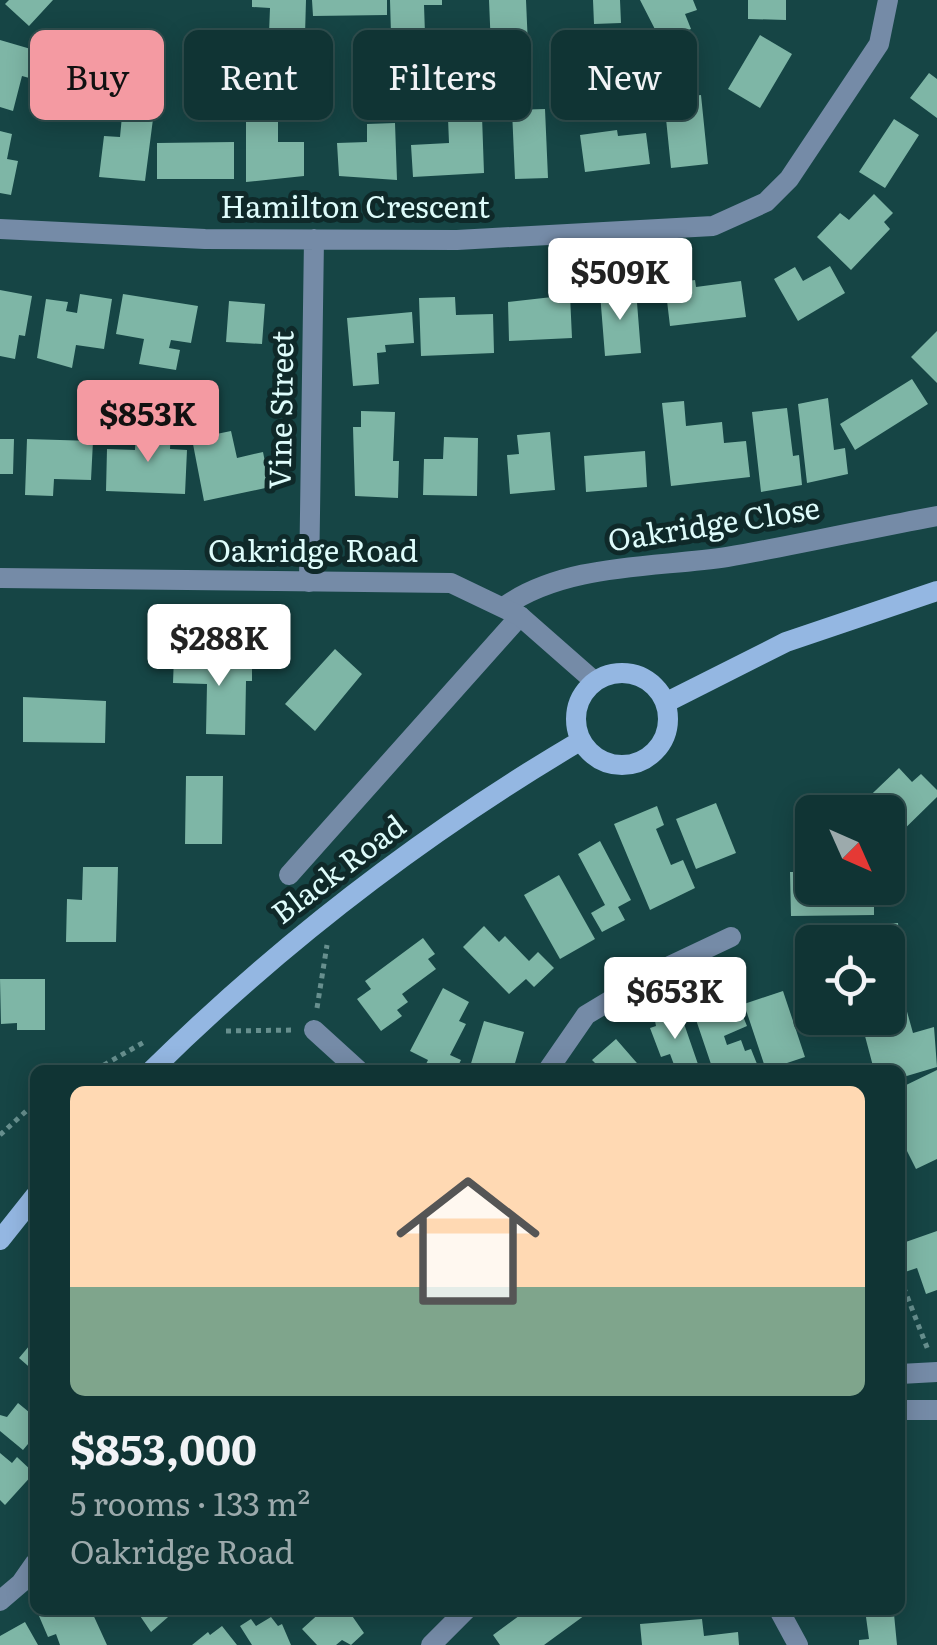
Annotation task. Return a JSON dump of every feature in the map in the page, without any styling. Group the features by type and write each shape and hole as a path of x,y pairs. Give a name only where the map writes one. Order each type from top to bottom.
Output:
{"main road":[{"path":"667,702 786,642 937,591"},
{"path":"614,672 646,678 667,702 669,726 655,753 632,766 604,763 580,741 575,722 578,701 594,681 614,672"},
{"name":"Black Road","path":"157,1065 333,907 523,775 580,741"},
{"path":"0,1240 30,1202"}],"street":[{"name":"Hamilton Crescent","path":"0,230 205,240 457,240 713,226 766,202 789,179 879,44 888,0"},
{"name":"Vine Street","path":"309,582 314,239"},
{"name":"Oakridge Close","path":"513,611 534,586 562,578 727,556 937,516"},
{"name":"Oakridge Road","path":"0,578 451,583 513,611 594,681"},
{"name":"Black Road","path":"289,876 513,611"},
{"path":"552,1065 586,1016 660,970 731,937"},
{"path":"314,1030 352,1065"},
{"path":"905,1374 937,1372"},
{"path":"905,1410 937,1410"},
{"path":"0,1601 21,1584 30,1570"},
{"path":"431,1645 461,1615"},
{"path":"782,1615 798,1645"}],"path":[{"path":"191,1032 314,1030 333,907"},
{"path":"0,1135 30,1108"},
{"path":"905,1291 937,1372"}],"building":[{"path":"9,0 53,0 29,26 5,4"},
{"path":"252,0 306,0 305,30 269,30 270,8 252,7"},
{"path":"312,0 387,0 387,15 313,16"},
{"path":"390,0 442,0 442,5 424,5 425,30 391,30"},
{"path":"489,0 526,0 527,30 490,30"},
{"path":"593,0 620,0 621,23 594,24"},
{"path":"640,0 693,0 697,10 685,14 691,29 655,30"},
{"path":"748,0 786,0 786,20 748,19"},
{"path":"760,35 792,54 760,108 728,89"},
{"path":"0,40 30,49 30,78 22,76 13,111 0,107"},
{"path":"929,73 937,79 937,118 910,98"},
{"path":"697,95 701,95 708,164 671,168 666,120 697,120"},
{"path":"531,109 545,109 548,178 515,179 512,120 531,120"},
{"path":"894,119 919,135 885,188 859,172"},
{"path":"122,120 153,120 145,181 99,177 104,136 120,137"},
{"path":"246,120 278,120 278,142 304,142 304,176 246,182"},
{"path":"448,120 482,120 484,173 413,177 411,145 449,143"},
{"path":"395,123 397,180 339,176 337,143 367,142 367,124"},
{"path":"617,130 618,136 646,133 650,164 585,172 580,135"},
{"path":"0,131 12,134 7,159 18,161 11,195 0,193"},
{"path":"234,142 234,179 157,179 157,143"},
{"path":"874,194 893,213 884,222 890,229 851,270 817,237 840,213 849,220"},
{"path":"830,266 845,293 798,321 774,279 795,267 803,281"},
{"path":"695,280 696,287 741,281 746,317 670,326 665,284"},
{"path":"0,290 32,296 25,336 19,335 15,359 0,356"},
{"path":"636,290 641,353 605,356 600,293"},
{"path":"80,294 112,299 104,349 76,345 72,368 37,358 46,299 68,302 66,311 77,313"},
{"path":"123,294 198,306 191,343 171,340 169,348 180,350 176,370 139,364 144,339 116,334"},
{"path":"570,295 572,338 509,341 508,302"},
{"path":"455,297 456,315 493,314 494,353 421,356 419,298"},
{"path":"229,301 265,304 262,344 226,342"},
{"path":"412,312 414,343 385,345 386,352 377,353 379,384 353,386 347,318"},
{"path":"937,331 937,383 911,357"},
{"path":"912,379 928,404 855,450 840,424"},
{"path":"828,398 834,450 845,448 848,474 807,483 798,404"},
{"path":"684,401 686,426 722,422 724,443 746,441 750,477 671,486 662,403"},
{"path":"787,408 793,456 799,455 802,485 761,492 752,412"},
{"path":"361,411 395,412 393,461 399,461 398,498 355,496 353,427 361,427"},
{"path":"136,426 171,427 170,449 187,450 185,494 106,491 107,449 135,450"},
{"path":"231,431 237,458 263,452 270,487 204,501 192,439"},
{"path":"550,432 555,490 510,494 507,455 519,454 517,435"},
{"path":"444,437 478,438 477,496 423,495 424,459 443,459"},
{"path":"0,439 14,439 13,474 0,474"},
{"path":"27,439 93,441 91,480 54,479 53,496 25,495"},
{"path":"645,451 647,487 586,492 584,456"},
{"path":"335,649 362,674 315,731 285,704"},
{"path":"174,656 252,657 252,681 246,681 245,735 206,734 207,684 173,683"},
{"path":"23,697 106,701 105,743 23,742"},
{"path":"899,768 912,782 921,774 937,790 937,797 905,828 905,795 871,795"},
{"path":"186,776 223,776 222,844 185,844"},
{"path":"716,803 736,853 696,869 676,819"},
{"path":"657,806 664,825 656,829 671,865 683,860 695,888 650,910 614,824"},
{"path":"600,841 631,900 618,907 625,920 602,932 591,913 605,905 578,854"},
{"path":"83,867 118,867 116,942 66,942 67,899 82,900"},
{"path":"790,872 795,872 795,905 874,905 874,915 791,916"},
{"path":"559,875 595,939 560,959 524,895"},
{"path":"484,926 499,942 505,936 529,961 538,952 554,968 534,987 526,979 509,994 463,947"},
{"path":"423,938 435,954 428,959 436,969 402,994 408,1002 397,1010 402,1016 381,1031 357,999 371,989 365,981"},
{"path":"0,979 45,979 45,1030 17,1030 17,1023 1,1024"},
{"path":"443,988 469,1002 459,1021 466,1024 450,1055 461,1060 458,1065 426,1065 428,1060 410,1051"},
{"path":"783,991 805,1057 781,1065 764,1065 744,1004"},
{"path":"710,994 716,1008 736,999 747,1026 724,1036 727,1045 741,1040 745,1051 751,1049 757,1065 711,1065 690,1002"},
{"path":"905,1008 913,1033 934,1027 937,1067 905,1077 905,1065 873,1065 865,1035 905,1035"},
{"path":"680,1012 698,1065 674,1065 670,1054 661,1057 650,1028 656,1026 655,1021"},
{"path":"484,1021 524,1032 514,1065 471,1065"},
{"path":"616,1039 639,1065 595,1065 592,1060"},
{"path":"937,1070 937,1159 916,1169 905,1150 905,1086"},
{"path":"937,1231 937,1290 926,1294 917,1268 905,1272 905,1242"},
{"path":"30,1345 30,1368 19,1358"},
{"path":"18,1403 30,1413 30,1446 23,1450 0,1431 0,1415 7,1417"},
{"path":"0,1453 12,1463 17,1457 30,1469 30,1477 5,1505 0,1500"},
{"path":"93,1615 107,1645 60,1645 56,1634 48,1637 39,1616"},
{"path":"139,1615 170,1615 151,1632"},
{"path":"317,1615 351,1615 364,1633 351,1645 342,1640 336,1645 317,1645 302,1629"},
{"path":"520,1615 585,1615 544,1645 500,1645 493,1635"},
{"path":"894,1615 897,1645 859,1645 859,1640 869,1639 866,1617"},
{"path":"271,1617 278,1626 282,1624 291,1645 252,1645 240,1626 251,1619 256,1626"},
{"path":"702,1619 704,1636 738,1632 739,1645 642,1645 640,1624"},
{"path":"25,1622 38,1645 0,1645 0,1636"},
{"path":"222,1626 237,1645 192,1645 208,1632 210,1635"}]}
